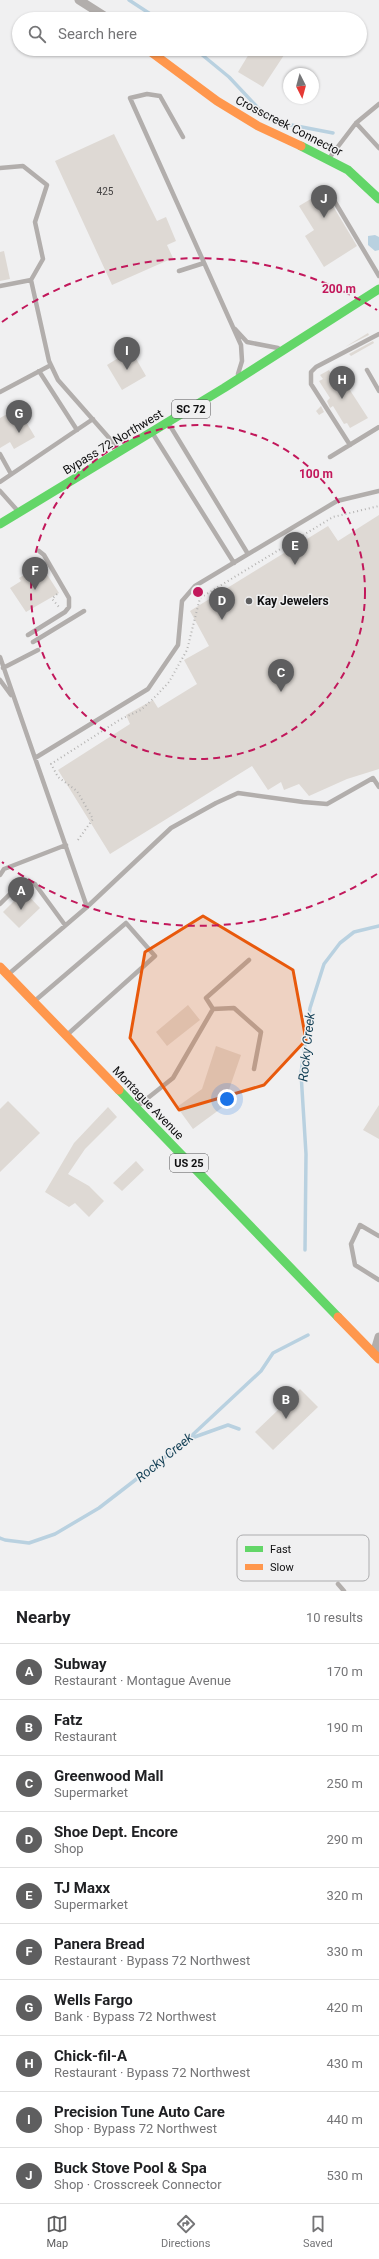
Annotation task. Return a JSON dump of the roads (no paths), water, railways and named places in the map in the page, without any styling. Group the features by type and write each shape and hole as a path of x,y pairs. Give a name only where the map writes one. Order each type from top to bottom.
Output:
{"main road":[{"name":"Crosscreek Connector","path":"156,56 217,101 258,126 329,159 354,175 379,199"},
{"name":"Bypass 72 Northwest","path":"0,524 235,381 379,289"},
{"name":"Montague Avenue","path":"0,967 377,1354"}],"street":[{"path":"79,0 97,12"},
{"path":"377,1354 379,1337"}],"lane":[{"path":"184,137 160,96 147,94 130,98 241,345 242,361 235,381"},
{"path":"329,159 356,123 379,104"},
{"path":"356,123 379,148"},
{"path":"0,168 23,166 47,185 35,222 43,260 31,280 51,365 58,380 121,451"},
{"path":"329,192 379,276"},
{"path":"179,271 204,263"},
{"path":"0,286 31,280"},
{"path":"233,326 247,342 285,349"},
{"path":"350,445 311,384 311,372 316,367 379,334"},
{"path":"0,392 51,365"},
{"path":"367,370 379,391"},
{"path":"39,371 76,430"},
{"path":"0,482 93,419"},
{"path":"168,422 248,554"},
{"path":"330,457 379,427"},
{"path":"152,432 234,563"},
{"path":"0,454 11,474"},
{"path":"0,491 19,513"},
{"path":"35,758 148,688 178,645 182,601 195,586 337,501 379,491"},
{"path":"28,635 66,612 69,602 69,598 46,558 39,552"},
{"path":"33,642 84,610"},
{"path":"3,668 38,650"},
{"path":"0,657 87,907"},
{"path":"0,680 15,700"},
{"path":"8,975 87,907 171,828 216,803 238,793 327,804 373,778 379,788"},
{"path":"0,875 4,869 66,845"},
{"path":"0,904 20,884 30,882 34,884 65,925"},
{"path":"34,1002 126,923 155,956 66,1035"},
{"path":"213,1009 206,998 249,960"},
{"path":"213,1009 234,1008 261,1032 254,1069"},
{"path":"136,1107 173,1078 213,1009"},
{"path":"379,1236 360,1225 351,1244 355,1265 379,1280"},
{"path":"338,1584 344,1591"}],"water":[{"path":"375,235 379,237 379,250 375,251 368,245 368,236"}],"waterway":[{"path":"129,0 147,12"},
{"path":"204,56 229,77 259,109 276,122 333,133"},
{"name":"Rocky Creek","path":"305,1250 306,1154 301,1073 310,1008 324,964 340,943 354,932 379,926"},
{"name":"Rocky Creek","path":"0,1538 29,1543 55,1534 99,1508 187,1440 261,1371 273,1353 308,1335"},
{"path":"189,1439 228,1425 239,1429"}],"place":[{"name":"Buck Stove Pool & Spa","path":"324,218"},
{"name":"Precision Tune Auto Care","path":"127,370"},
{"name":"Chick-fil-A","path":"342,399"},
{"name":"Wells Fargo","path":"19,433"},
{"name":"TJ Maxx","path":"295,565"},
{"name":"Panera Bread","path":"35,590"},
{"name":"Kay Jewelers","path":"249,601"},
{"name":"Shoe Dept. Encore","path":"222,620"},
{"name":"Greenwood Mall","path":"281,692"},
{"name":"Subway","path":"21,910"},
{"name":"Fatz","path":"286,1419"}]}
